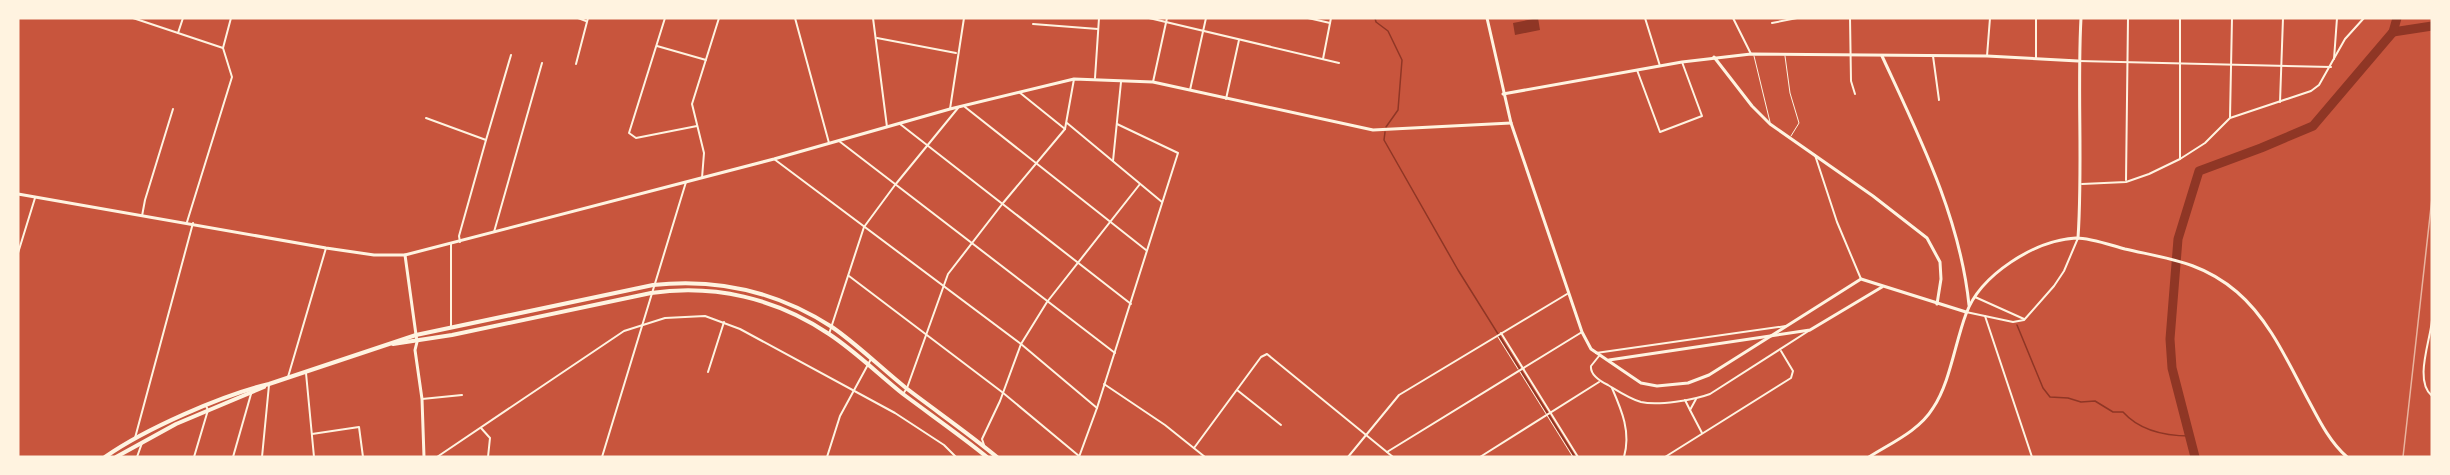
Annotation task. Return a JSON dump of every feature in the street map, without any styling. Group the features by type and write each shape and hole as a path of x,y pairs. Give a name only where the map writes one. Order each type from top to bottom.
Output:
{"main road":[{"path":"105,457 135,439 251,388 269,384 384,344 416,335 653,285 682,282 720,284 758,293 796,308 832,328 997,457"},
{"path":"720,284 721,291"},
{"path":"384,344 417,342 651,293 681,289 721,291 757,300 795,314 829,334 980,455 987,457"},
{"path":"562,305 564,311"},
{"path":"795,314 796,308"},
{"path":"116,457 207,408 251,394 269,384"}],"street":[{"path":"133,18 223,48"},
{"path":"178,33 183,18"},
{"path":"187,222 232,77 223,48 231,18"},
{"path":"576,64 587,19 578,18"},
{"path":"664,18 629,133 636,138 697,126"},
{"path":"702,178 704,153 692,104 719,18"},
{"path":"795,18 830,143"},
{"path":"873,18 887,127"},
{"path":"950,109 964,18"},
{"path":"1095,78 1099,18"},
{"path":"1149,18 1339,63"},
{"path":"1153,82 1167,18"},
{"path":"1190,90 1206,18"},
{"path":"1308,18 1330,23"},
{"path":"1323,59 1331,18"},
{"path":"1487,18 1510,123 1567,294 1582,332 1597,354 1607,361 1649,386 1688,383 1709,375 1861,279"},
{"path":"1645,18 1660,66"},
{"path":"1733,18 1753,54"},
{"path":"1772,23 1797,18"},
{"path":"1850,18 1851,81 1855,94"},
{"path":"1988,56 1990,18"},
{"path":"2036,18 2036,59"},
{"path":"1815,154 1837,222 1861,279 1966,312 2013,322 2025,320 2064,271 2078,238 2082,184 2078,61 2081,18"},
{"path":"2126,182 2128,18"},
{"path":"2180,18 2180,159"},
{"path":"2230,118 2232,18"},
{"path":"2280,103 2283,18"},
{"path":"2333,62 2337,18"},
{"path":"2082,184 2126,182 2149,174 2180,159 2205,143 2230,118 2311,92 2319,85 2331,67 2345,39 2364,18"},
{"path":"1033,24 1098,28"},
{"path":"877,38 958,53"},
{"path":"1226,99 1239,40"},
{"path":"656,45 706,60"},
{"path":"1503,94 1682,62 1753,54 1988,56 2078,61 2331,67"},
{"path":"460,242 459,236 511,55"},
{"path":"1882,56 1912,121 1944,201 1959,246 1970,306"},
{"path":"1933,56 1939,100"},
{"path":"1714,57 1752,106 1770,124 1815,154 1926,238 1940,262 1941,279 1936,304"},
{"path":"1637,70 1660,132 1702,116 1682,62"},
{"path":"494,232 542,63"},
{"path":"18,194 326,248 374,255 405,255 774,159 950,109 1074,79 1153,82 1372,130 1510,123"},
{"path":"903,394 948,274 1065,129 1074,79"},
{"path":"1113,161 1121,82"},
{"path":"1019,92 1065,129"},
{"path":"965,107 1148,251"},
{"path":"829,334 864,227 958,108"},
{"path":"142,216 173,109"},
{"path":"426,118 486,140"},
{"path":"1067,123 1163,202"},
{"path":"900,124 1131,304"},
{"path":"849,276 1002,392 1079,457 1131,304 1178,153 1117,124"},
{"path":"839,141 1115,353"},
{"path":"774,159 1021,344 1097,408"},
{"path":"602,457 686,182"},
{"path":"980,455 984,446 982,439 1000,401 1021,344 1047,302 1140,184"},
{"path":"18,253 35,198"},
{"path":"135,439 193,223"},
{"path":"1869,457 1917,426 1934,407 1943,387 1966,312 1974,297 1995,275 2028,251 2050,242 2078,238 2197,266 2218,277 2239,293 2260,317 2327,434 2347,457"},
{"path":"451,243 451,328"},
{"path":"288,377 326,248"},
{"path":"405,255 417,342 415,350 422,399 424,457"},
{"path":"1597,354 1590,368 1600,381 1644,403 1696,399 1710,394 1883,286"},
{"path":"1348,457 1399,395 1567,294"},
{"path":"1974,297 2025,320"},
{"path":"437,457 624,331 665,318 705,316 724,322 853,390 919,429 956,457"},
{"path":"1985,316 2032,457"},
{"path":"2432,320 2423,372 2424,388 2432,396"},
{"path":"708,372 724,322"},
{"path":"1597,354 1786,326"},
{"path":"1607,361 1810,330"},
{"path":"1387,452 1582,332"},
{"path":"1499,334 1523,368 1578,457"},
{"path":"1665,457 1791,378 1793,371 1780,350"},
{"path":"1194,448 1261,357 1267,354 1393,457"},
{"path":"827,457 840,416 871,359"},
{"path":"306,371 314,457"},
{"path":"1480,457 1600,381"},
{"path":"262,457 269,384"},
{"path":"1104,384 1165,425 1205,457"},
{"path":"1612,388 1626,426 1628,438 1624,457"},
{"path":"1237,390 1281,426"},
{"path":"233,457 251,394"},
{"path":"422,399 462,395"},
{"path":"1690,410 1696,399"},
{"path":"1685,400 1702,433"},
{"path":"194,457 207,408"},
{"path":"312,434 359,427 363,457"},
{"path":"480,428 490,438 488,457"},
{"path":"137,457 142,441"}],"lane":[{"path":"1785,53 1790,93 1799,123 1790,137"},
{"path":"1753,54 1770,124"},
{"path":"1499,334 1519,371 1573,457"}],"shaded area":[{"path":"1538,18 1540,30 1515,35 1513,23"}],"waterway":[{"path":"1375,18 1376,22 1388,31 1402,60 1398,110 1386,127"},
{"path":"2195,457 2172,368 2170,339 2178,239 2199,171 2313,126 2393,32 2397,18"},
{"path":"2393,32 2432,26"},
{"path":"1385,132 1384,140 1458,270 1575,457"},
{"path":"2017,325 2043,388 2050,397 2068,398 2081,402 2095,401 2113,412 2123,412 2145,428 2171,435 2190,436"}],"railway":[{"path":"2403,457 2432,198"}]}
